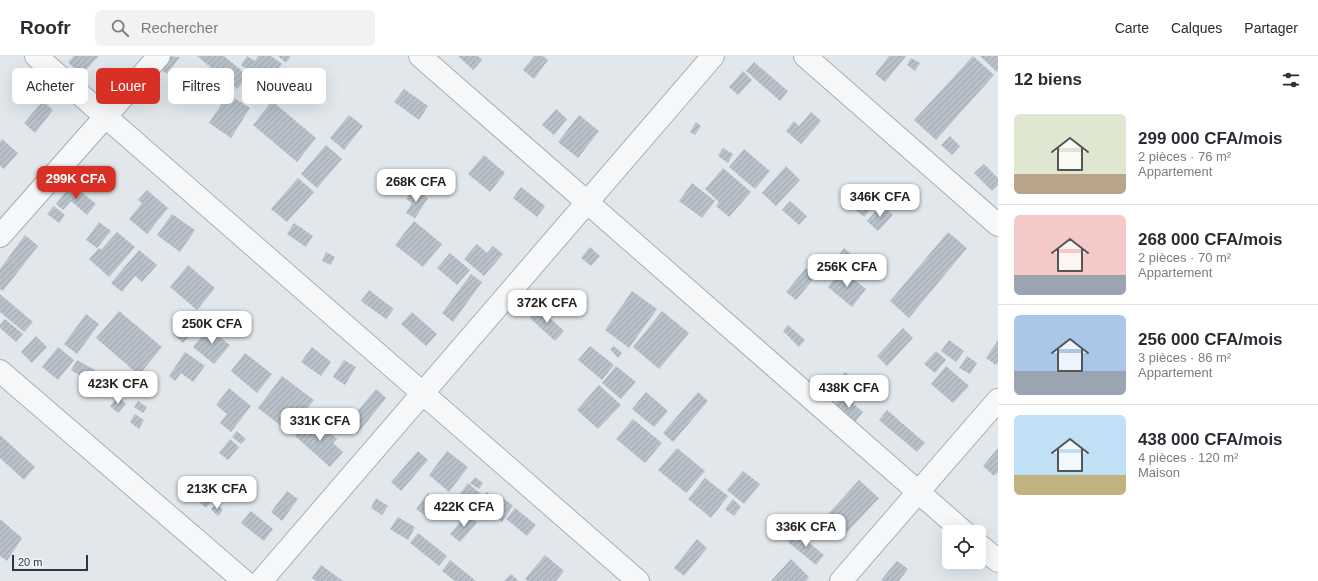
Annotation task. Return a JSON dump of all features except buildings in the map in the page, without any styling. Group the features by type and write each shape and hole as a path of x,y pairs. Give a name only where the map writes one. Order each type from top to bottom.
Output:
{"street":[{"path":"36,56 638,581"},
{"path":"0,236 158,56"},
{"path":"420,56 956,525"},
{"path":"261,581 713,56"},
{"path":"805,56 998,225"},
{"path":"0,371 244,581"},
{"path":"841,581 998,400"},
{"path":"986,551 998,561"}]}
